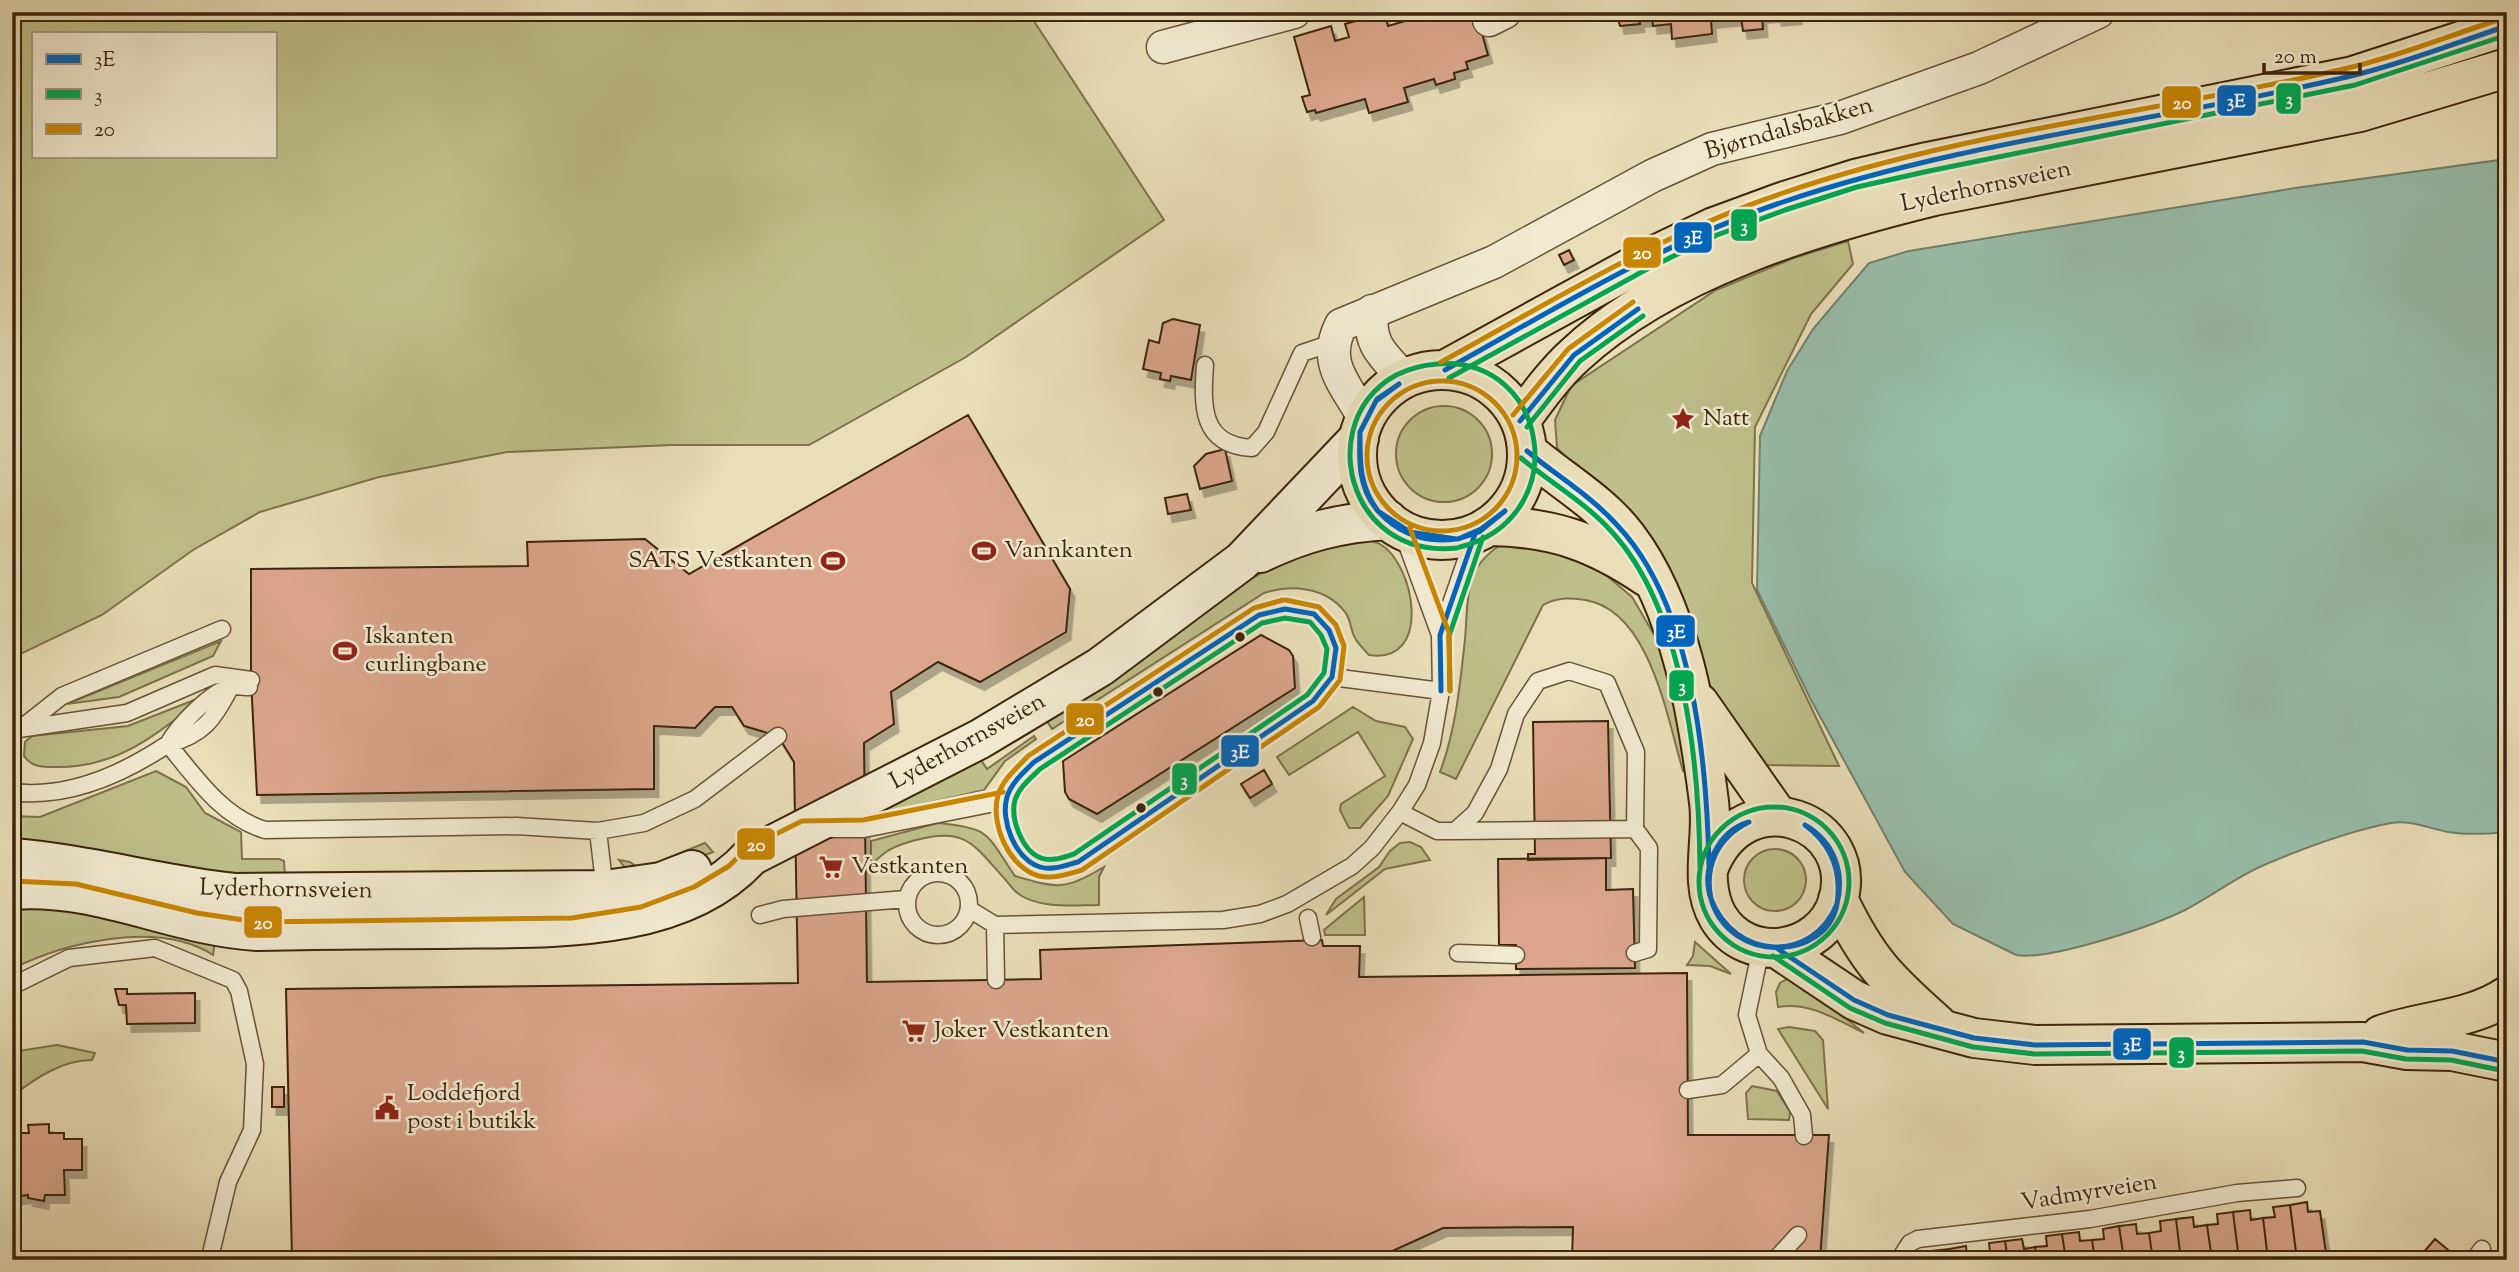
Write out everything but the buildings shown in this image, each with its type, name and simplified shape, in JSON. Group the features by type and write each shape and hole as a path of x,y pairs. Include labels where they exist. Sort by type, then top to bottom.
{"main road":[{"name":"Lyderhornsveien","path":"1444,370 1645,260 1714,227 1782,202 1855,179 1927,162 2354,76 2507,26"},
{"name":"Lyderhornsveien","path":"1524,436 1574,355 1618,321 1671,289 1796,237 1870,212 1934,196 2360,112 2507,68"},
{"path":"1483,530 1517,496 1525,474 1524,436 1510,404 1489,385 1464,373 1444,370 1424,372 1405,379 1381,397 1362,429 1357,461 1362,483 1372,504 1395,526 1439,541 1483,530 1552,531 1617,557 1651,580"},
{"name":"Lyderhornsveien","path":"12,858 58,862 178,887 234,893 605,906 643,915 698,895 735,873 751,856 980,739 1100,667 1242,561 1362,429"},
{"path":"1524,436 1628,537 1651,580 1680,648 1692,692 1710,805 1707,885 1718,918 1736,937 1769,948 1854,1000 1888,1015 1974,1038 2035,1045 2362,1042 2407,1050 2452,1051 2507,1062"},
{"name":"Lyderhornsveien","path":"1242,561 1304,533 1353,522 1395,526"},
{"path":"1692,692 1719,735 1769,799 1778,816"},
{"path":"1709,867 1716,850 1727,835 1742,824 1760,817 1778,816 1810,826 1822,836 1838,866 1838,899 1832,914 1819,932 1800,944 1769,948"},
{"name":"Lyderhornsveien","path":"12,890 86,893 216,929 257,932 573,927 605,906"},
{"path":"1838,899 1858,942 1887,981 1944,1030"},
{"path":"2362,1042 2401,1028 2444,1021 2507,996"}],"street":[{"path":"1163,47 1294,12"},
{"name":"Bjørndalsbakken","path":"1332,343 1341,325 1494,262 1651,176 1712,149 1840,118 1979,68 2098,12"},
{"path":"1372,311 1370,332 1381,353 1405,379"},
{"path":"1332,343 1333,366 1362,429"}],"lane":[{"path":"1205,366 1202,399 1211,428 1223,442 1252,448 1266,432 1302,353 1332,343"},
{"path":"969,909 995,925 1223,920 1260,914 1287,904 1352,866 1372,848 1417,785 1432,743 1441,691 1440,635 1395,526"},
{"path":"1440,635 1483,530"},
{"path":"1285,609 1314,614 1328,630 1336,648 1332,677 1312,701 1078,862 1055,868 1038,866 1019,852 1009,830 1006,801 1017,780 1034,762 1259,615 1285,609"},
{"path":"18,728 62,696 222,629"},
{"path":"1455,831 1475,813 1499,769 1516,714 1538,681 1569,671 1607,683 1636,752 1634,829 1649,848 1648,949 1634,953"},
{"path":"12,792 37,795 71,788 129,770 168,744 192,738 217,714 231,686 252,684 215,675 127,713 18,728"},
{"path":"1332,677 1441,691"},
{"path":"168,744 225,809 246,824 265,830 516,826 598,831 644,823 695,799 778,736"},
{"path":"804,829 864,830 1006,801"},
{"path":"1400,812 1437,831 1634,829"},
{"path":"598,831 605,906"},
{"path":"943,872 963,885 969,896 969,909 962,924 949,934 933,935 921,931 912,923 907,912 906,899 919,878 930,873 943,872"},
{"path":"760,915 783,909 906,899"},
{"path":"1308,918 1312,937"},
{"path":"995,925 996,980"},
{"path":"12,986 69,958 155,948 233,980 239,991 255,1064 252,1130 229,1182 212,1249 213,1260"},
{"path":"1769,948 1747,1014 1759,1054 1781,1078 1802,1115 1804,1136"},
{"path":"1458,953 1516,955"},
{"path":"1688,1090 1722,1085 1759,1054"},
{"name":"Vadmyrveien","path":"1899,1260 1910,1243 1918,1239 2090,1219 2183,1201 2297,1188"},
{"path":"1774,1260 1798,1235"}],"shaded area":[{"path":"12,12 1028,12 1164,220 966,357 809,445 672,445 507,452 379,477 260,512 193,550 102,615 12,658"},
{"path":"2507,159 2507,832 2455,833 2399,822 2359,831 2310,846 2264,865 2170,917 2101,941 2052,953 2016,955 1953,924 1905,872 1811,700 1757,590 1760,436 1787,371 1813,329 1869,263 1909,251 2295,188"},
{"path":"1848,241 1853,264 1811,314 1755,427 1752,583 1839,766 1764,765 1729,723 1657,581 1582,473 1557,448 1555,420 1571,386 1716,290 1794,258"},
{"path":"1444,406 1462,410 1478,420 1488,436 1492,454 1488,472 1478,488 1462,498 1444,502 1426,498 1410,488 1400,472 1396,454 1400,436 1410,420 1426,410"},
{"path":"1352,539 1380,544 1392,555 1402,571 1409,591 1412,611 1410,630 1403,645 1389,654 1369,655 1355,638 1345,612 1328,597 1296,588 1274,590 1264,593 1052,729 1045,718 1231,590 1301,551"},
{"path":"1503,543 1581,554 1632,597 1656,638 1672,683 1688,770 1683,771 1652,669 1625,623 1607,608 1585,600 1558,599 1543,605 1456,779 1440,772 1457,707 1470,585 1479,565"},
{"path":"221,641 213,656 119,697 67,704"},
{"path":"207,695 138,745 101,761 43,767 31,763 24,756 25,742 32,736 128,726"},
{"path":"1353,707 1376,721 1405,727 1413,739 1388,796 1360,828 1349,828 1340,810 1341,804 1385,776 1358,732 1289,775 1277,757"},
{"path":"1034,736 1036,739 1005,761 984,790 893,811 875,820 871,812 979,757 987,769"},
{"path":"156,771 186,787 205,813 241,832 242,859 284,861 285,877 279,883 12,841 12,816 40,817"},
{"path":"938,823 969,827 978,831 992,842 1015,876 1030,880 1061,885 1080,880 1104,867 1099,877 1099,905 1058,905 1038,902 1020,895 977,848 958,837 933,836 897,846 871,866 871,841"},
{"path":"1410,842 1421,847 1430,860 1385,869 1326,915 1336,899 1379,867 1390,851 1400,843"},
{"path":"705,843 713,852 658,873 630,874 619,860 630,862 637,867 646,867"},
{"path":"1775,849 1787,851 1797,858 1804,868 1804,892 1797,902 1787,909 1775,911 1763,909 1753,902 1746,892 1744,880 1746,868 1753,858 1763,851"},
{"path":"1364,897 1365,935 1325,935 1324,930"},
{"path":"12,899 216,934 213,955 191,944 139,937 85,943 58,950 12,969"},
{"path":"1695,942 1731,974 1710,966 1687,965 1693,956"},
{"path":"1789,978 1797,979 1864,1033 1812,1009 1778,1007 1776,992 1780,983"},
{"path":"1789,1027 1815,1031 1823,1040 1828,1109 1778,1029"},
{"path":"57,1045 95,1053 92,1060 60,1067 12,1096 12,1052"},
{"path":"1752,1086 1777,1091 1790,1112 1789,1120 1748,1119 1746,1093"}],"transit line":[{"name":"20","path":"1441,362 1649,249 1735,210 1780,194 1849,172 1991,138 2348,68 2504,18"},
{"name":"3E","path":"1445,370 1652,257 1739,218 1783,202 1923,162 2351,76 2507,26"},
{"name":"3","path":"1449,378 1649,268 1717,235 1785,210 1857,187 1929,171 2355,85 2507,35"},
{"name":"20","path":"1513,415 1568,349 1633,302"},
{"name":"3E","path":"1520,421 1574,355 1638,309"},
{"name":"3","path":"1527,427 1580,361 1643,316"},
{"name":"3","path":"1457,548 1414,545 1382,527 1360,499 1351,465 1353,431 1368,399 1396,376 1437,364 1475,368 1504,385 1524,410 1534,441 1533,474 1521,505 1497,530 1460,547"},
{"name":"20","path":"1442,381 1471,387 1495,403 1511,427 1517,456 1511,485 1495,509 1471,525 1442,531 1413,525 1389,509 1373,485 1367,456 1373,427 1389,403 1413,387 1442,381"},
{"name":"3E","path":"1360,432 1377,399 1399,384"},
{"name":"3E","path":"1360,432 1376,401 1399,384"},
{"name":"3E","path":"1360,432 1364,483 1378,511"},
{"name":"3E","path":"1360,432 1363,484 1378,511"},
{"name":"3E","path":"1527,451 1585,495 1617,525 1643,558 1663,597 1679,641 1691,687 1704,781 1709,867"},
{"name":"3","path":"1521,458 1580,502 1612,532 1637,565 1656,604 1672,646 1691,737 1700,867"},
{"name":"3E","path":"1378,511 1410,532 1456,539"},
{"name":"3E","path":"1378,511 1395,526 1414,535 1434,540 1456,539"},
{"name":"3E","path":"1458,539 1481,529 1505,511"},
{"name":"3E","path":"1458,539 1479,532 1505,511"},
{"name":"20","path":"1410,528 1449,633 1450,691"},
{"name":"3E","path":"1441,691 1440,635 1475,534"},
{"name":"3","path":"1450,691 1449,636 1483,537"},
{"name":"20","path":"1283,600 1254,608 1028,756 1003,784 996,806 1004,843 1019,864 1044,877 1082,870 1319,707 1340,680 1344,646 1336,625 1319,607 1286,600"},
{"name":"3E","path":"1285,609 1314,614 1329,630 1336,648 1332,677 1313,701 1078,862 1045,868 1031,863 1023,856 1008,827 1005,806 1012,787 1034,762 1259,615 1285,609"},
{"name":"3","path":"1285,618 1310,622 1321,635 1327,649 1324,673 1307,695 1074,854 1058,859 1045,859 1028,849 1016,824 1015,800 1019,791 1040,769 1262,623 1285,618"},
{"name":"20","path":"12,881 76,884 197,913 257,922 572,918 641,907 694,887 729,866 746,849 802,821 863,820 1003,792"},
{"name":"3","path":"1774,807 1803,813 1827,829 1843,853 1849,882 1843,911 1827,935 1803,951 1774,957 1745,951 1721,935 1705,911 1699,882 1705,853 1721,829 1745,813 1774,807"},
{"name":"3E","path":"1711,899 1708,876 1714,853 1728,834 1749,822"},
{"name":"3E","path":"1711,899 1710,875 1716,854 1729,836 1749,822"},
{"name":"3E","path":"1805,825 1823,840 1835,859 1839,881 1837,904"},
{"name":"3E","path":"1805,825 1822,841 1833,860 1838,881 1837,904"},
{"name":"3E","path":"1711,899 1722,919 1737,934 1754,943 1773,947 1792,945 1810,937 1825,924 1837,904"},
{"name":"3E","path":"1711,899 1721,921 1737,936 1757,945 1777,948 1798,945 1816,937 1829,923 1837,904"},
{"name":"3E","path":"1778,949 1854,1000 1888,1015 1974,1038 2035,1045 2363,1042 2407,1050 2452,1051 2507,1062"},
{"name":"3","path":"1773,956 1850,1008 1885,1023 1973,1047 2035,1054 2362,1051 2406,1059 2451,1060 2505,1071"}],"place":[{"name":"Natt","path":"1683,419"},
{"name":"Vannkanten","path":"984,551"},
{"name":"SATS Vestkanten","path":"833,561"},
{"name":"Iskanten curlingbane","path":"345,651"},
{"name":"Vestkanten","path":"831,867"},
{"name":"Joker Vestkanten","path":"914,1031"},
{"name":"Loddefjord post i butikk","path":"387,1108"}]}
